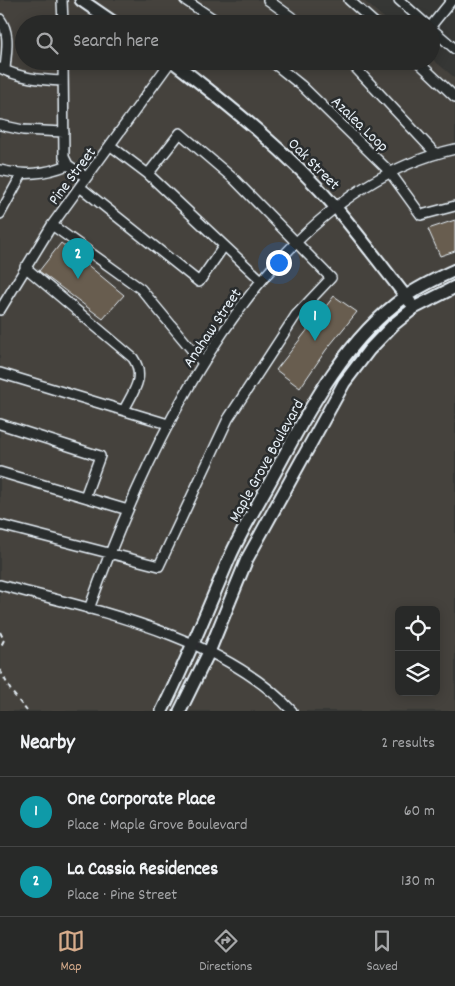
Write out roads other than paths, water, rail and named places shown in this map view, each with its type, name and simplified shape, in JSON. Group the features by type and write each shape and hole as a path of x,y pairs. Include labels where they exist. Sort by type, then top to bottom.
{"street":[{"path":"62,0 63,15"},
{"path":"81,0 103,15"},
{"path":"185,0 208,15"},
{"path":"268,0 289,15"},
{"path":"349,0 366,15"},
{"path":"440,15 452,0"},
{"path":"402,1 417,15"},
{"path":"0,19 6,28 8,38 2,69 41,80 63,81"},
{"path":"440,35 455,48"},
{"path":"63,70 64,157 68,165 86,177"},
{"name":"Pine Street","path":"0,308 52,225 165,70"},
{"name":"Oak Street","path":"182,70 261,134 299,169 336,208 414,308"},
{"name":"Azalea Loop","path":"282,70 302,86 389,171 420,215 455,206"},
{"path":"357,70 436,154"},
{"path":"427,70 454,94"},
{"path":"0,125 23,130 64,132"},
{"path":"0,525 159,566 228,419 296,315 331,278 235,180 180,133 148,174"},
{"path":"111,146 148,174 261,280"},
{"name":"Anahaw Street","path":"89,609 109,553 168,424 202,362 261,280 297,242 336,208 389,171 455,149"},
{"path":"0,170 22,174 51,172 68,165"},
{"path":"0,214 22,174"},
{"path":"80,187 199,282 224,246"},
{"path":"52,225 141,289 202,362"},
{"path":"25,267 133,358 138,366 138,382 124,410"},
{"name":"Maple Grove Boulevard","path":"162,711 194,645 230,557 304,420 332,376 359,341 383,315 405,296 455,270"},
{"name":"Maple Grove Boulevard","path":"180,711 209,652 247,559 344,383 369,350 393,325 414,308 455,287"},
{"path":"0,373 168,424"},
{"path":"0,424 100,456 85,497"},
{"path":"0,472 128,510"},
{"path":"0,585 138,622 194,645 248,675 292,711"}],"place":[{"name":"La Cassia Residences","path":"78,279"},
{"name":"One Corporate Place","path":"315,341"}]}
